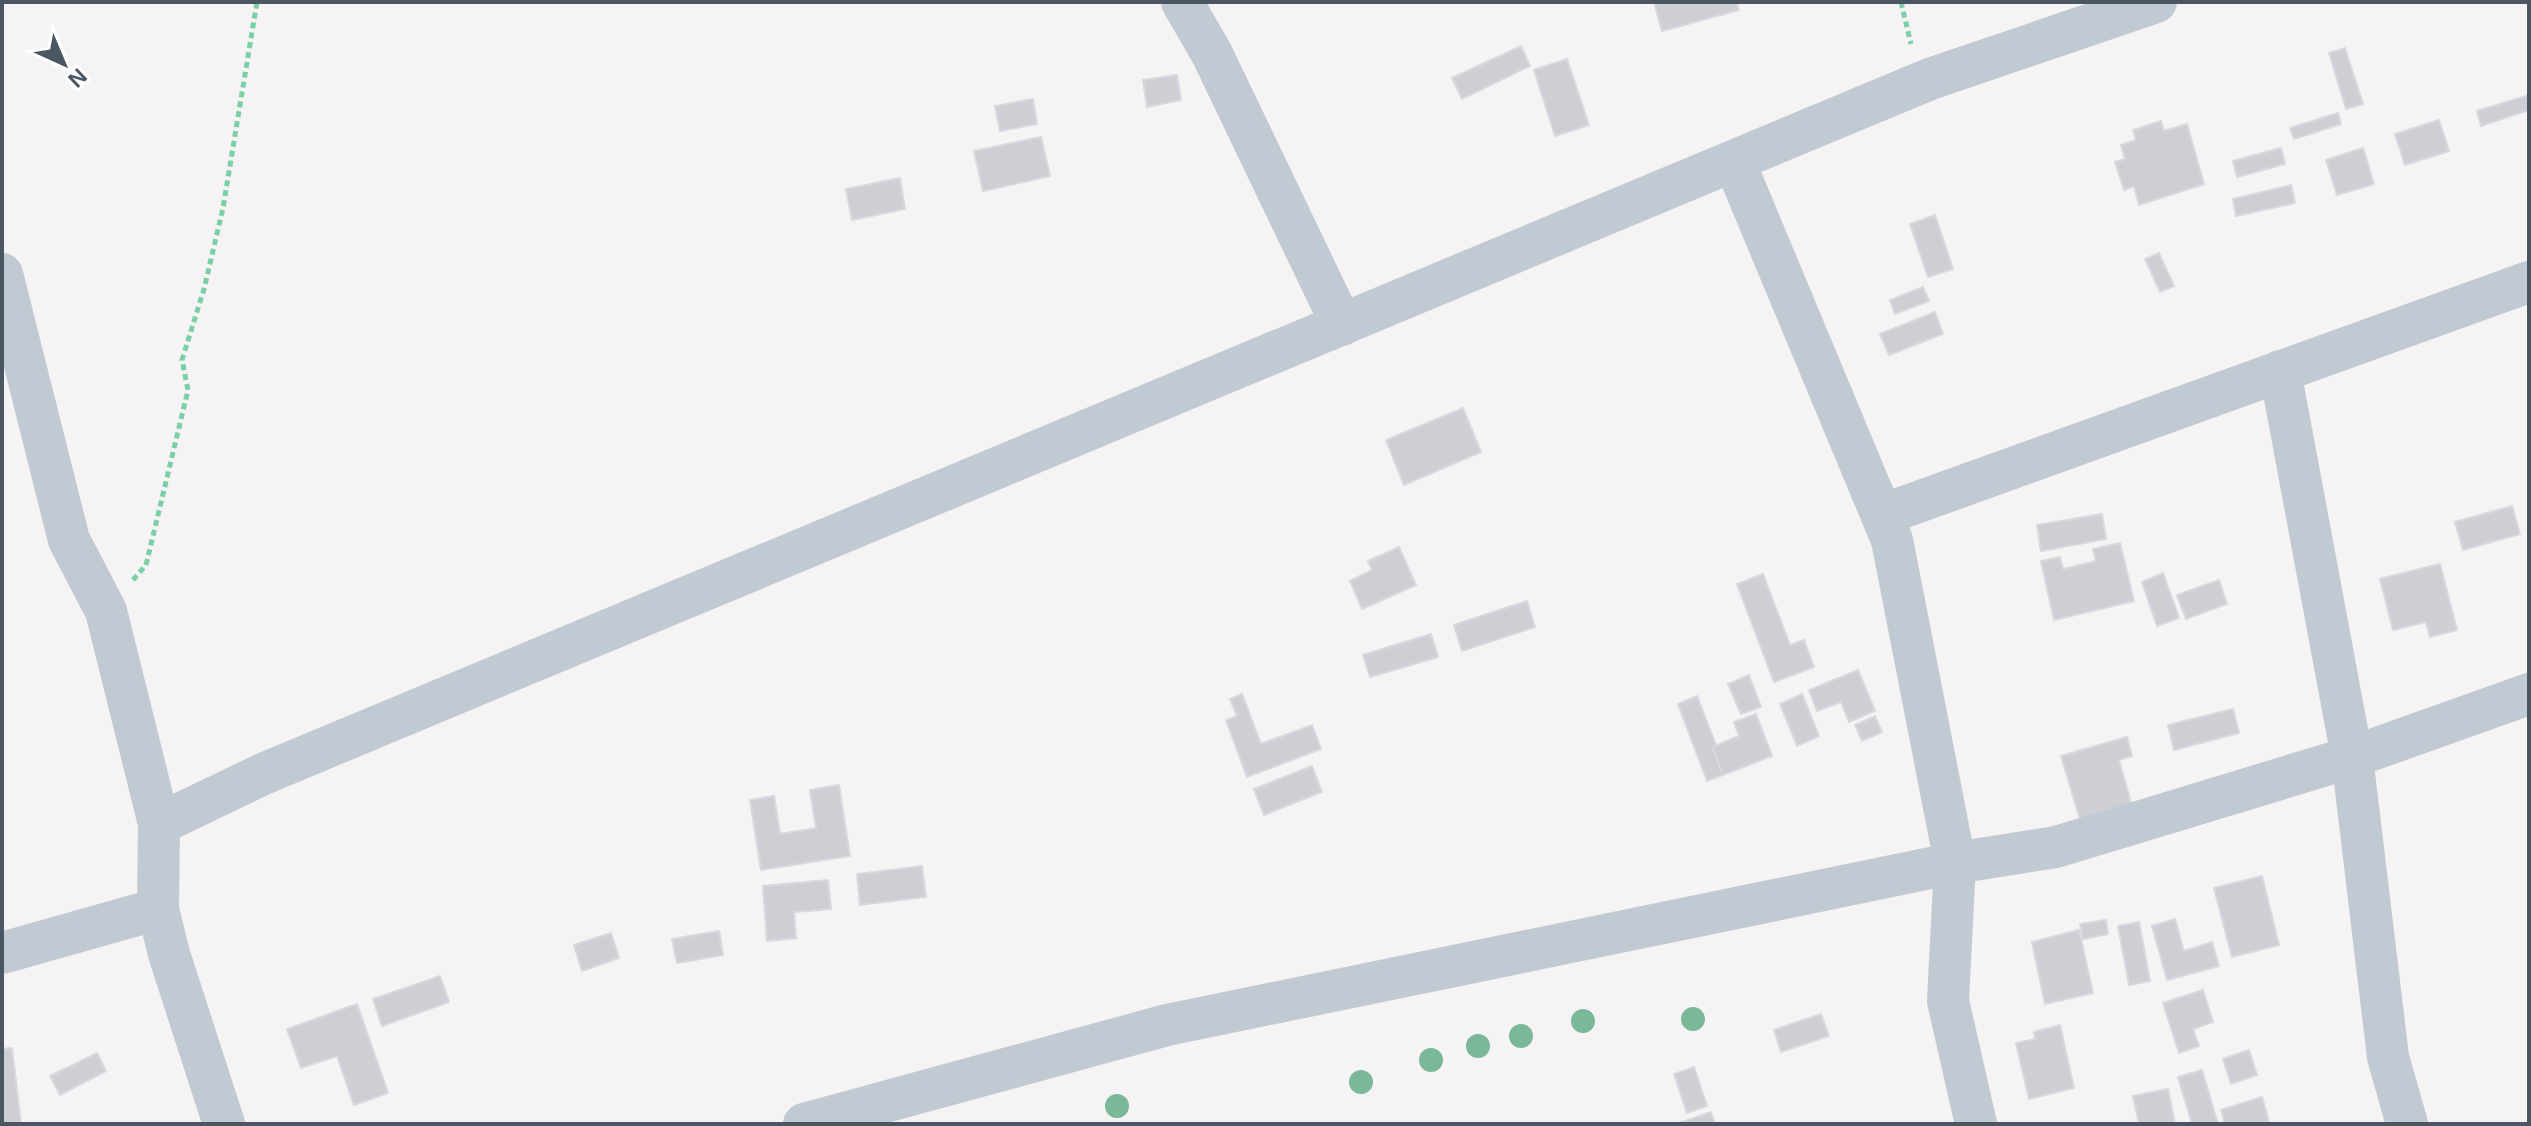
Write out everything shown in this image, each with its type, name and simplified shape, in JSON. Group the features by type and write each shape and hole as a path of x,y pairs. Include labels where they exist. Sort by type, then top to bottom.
{"street":[{"path":"1182,2 1212,54 1342,325"},
{"path":"159,824 263,774 1930,79 2156,2"},
{"path":"1734,161 1892,540 1955,863 1948,1001 1976,1124"},
{"path":"2,274 69,540 106,611 159,824 158,909 169,954 224,1124"},
{"path":"1882,515 2529,282"},
{"path":"2280,371 2352,757 2388,1057 2407,1124"},
{"path":"804,1124 1167,1025 1955,863 2056,847 2352,757 2529,694"},
{"path":"2,953 158,909"}],"path":[{"path":"106,611 146,565 188,390 182,360 204,289 223,208 257,2"}],"building":[{"path":"1654,2 1736,2 1739,10 1662,31"},
{"path":"1521,46 1530,66 1462,99 1452,78"},
{"path":"2345,48 2363,104 2346,109 2329,53"},
{"path":"1567,59 1589,125 1555,136 1534,70"},
{"path":"1177,75 1181,100 1147,107 1143,80"},
{"path":"2529,95 2529,110 2481,126 2477,111"},
{"path":"1033,99 1037,124 1000,131 995,106"},
{"path":"2338,113 2341,124 2294,139 2290,128"},
{"path":"2439,120 2449,151 2405,165 2395,134"},
{"path":"2161,121 2164,131 2187,124 2204,184 2139,205 2134,186 2124,190 2115,162 2125,159 2121,145 2136,140 2133,130"},
{"path":"1041,137 1050,176 983,191 974,151"},
{"path":"2281,148 2285,164 2237,177 2233,161"},
{"path":"2363,148 2374,184 2337,195 2326,160"},
{"path":"900,178 905,209 852,220 846,189"},
{"path":"2291,185 2295,203 2236,216 2233,199"},
{"path":"1935,215 1953,269 1928,277 1910,224"},
{"path":"2159,253 2174,286 2160,292 2145,259"},
{"path":"1923,287 1929,301 1895,314 1890,300"},
{"path":"1935,312 1943,334 1889,355 1880,334"},
{"path":"1463,408 1481,452 1404,485 1386,440"},
{"path":"2512,506 2520,534 2463,550 2455,522"},
{"path":"2102,514 2106,539 2041,551 2037,525"},
{"path":"2120,543 2134,601 2054,620 2041,561 2060,557 2063,569 2096,561 2093,549"},
{"path":"1399,547 1416,585 1362,609 1350,581 1372,570 1368,561"},
{"path":"2440,564 2457,630 2430,637 2426,622 2393,630 2380,579"},
{"path":"2163,573 2179,618 2157,626 2142,582"},
{"path":"1763,574 1790,645 1804,640 1814,667 1774,682 1737,584"},
{"path":"2219,580 2227,604 2186,619 2177,595"},
{"path":"1527,601 1535,627 1462,651 1454,625"},
{"path":"1431,634 1438,657 1370,677 1363,655"},
{"path":"1858,670 1875,711 1849,722 1841,702 1817,711 1809,690"},
{"path":"1749,675 1761,707 1741,714 1728,684"},
{"path":"1242,694 1261,744 1312,725 1321,749 1247,777 1226,720 1237,716 1230,699"},
{"path":"1802,694 1819,736 1797,746 1780,704"},
{"path":"1697,696 1716,745 1712,747 1723,775 1707,781 1678,704"},
{"path":"2233,709 2239,733 2174,750 2168,725"},
{"path":"1756,714 1772,756 1723,775 1712,747 1739,736 1734,722"},
{"path":"1875,716 1882,732 1862,741 1855,725"},
{"path":"2127,737 2132,756 2119,760 2131,803 2080,819 2061,756"},
{"path":"1312,766 1322,792 1264,815 1254,789"},
{"path":"839,785 850,856 761,870 750,800 774,796 780,834 816,828 810,790"},
{"path":"922,866 926,897 860,905 857,874"},
{"path":"2262,876 2279,945 2232,957 2214,888"},
{"path":"828,880 831,909 794,912 796,938 767,941 763,886"},
{"path":"2175,919 2184,951 2212,942 2219,966 2167,980 2152,926"},
{"path":"2106,920 2108,934 2083,939 2080,924"},
{"path":"2139,922 2150,981 2129,985 2118,926"},
{"path":"2079,930 2093,993 2045,1004 2032,942"},
{"path":"719,931 723,955 677,963 672,939"},
{"path":"611,933 619,958 582,971 574,945"},
{"path":"440,976 449,1002 382,1026 373,999"},
{"path":"2203,990 2213,1022 2193,1029 2199,1046 2179,1053 2163,1003"},
{"path":"357,1004 388,1093 354,1105 337,1056 301,1068 287,1029"},
{"path":"1821,1014 1829,1036 1781,1052 1774,1030"},
{"path":"2060,1025 2074,1088 2029,1099 2016,1043 2035,1039 2034,1032"},
{"path":"12,1048 21,1124 2,1124 2,1049"},
{"path":"2249,1050 2257,1075 2231,1084 2223,1059"},
{"path":"97,1053 106,1071 60,1095 50,1076"},
{"path":"1694,1067 1707,1106 1687,1113 1674,1074"},
{"path":"2202,1070 2218,1124 2192,1124 2178,1077"},
{"path":"2168,1089 2175,1124 2139,1124 2133,1096"},
{"path":"2262,1097 2269,1122 2225,1124 2221,1110"},
{"path":"1711,1112 1715,1124 1676,1124"}]}
